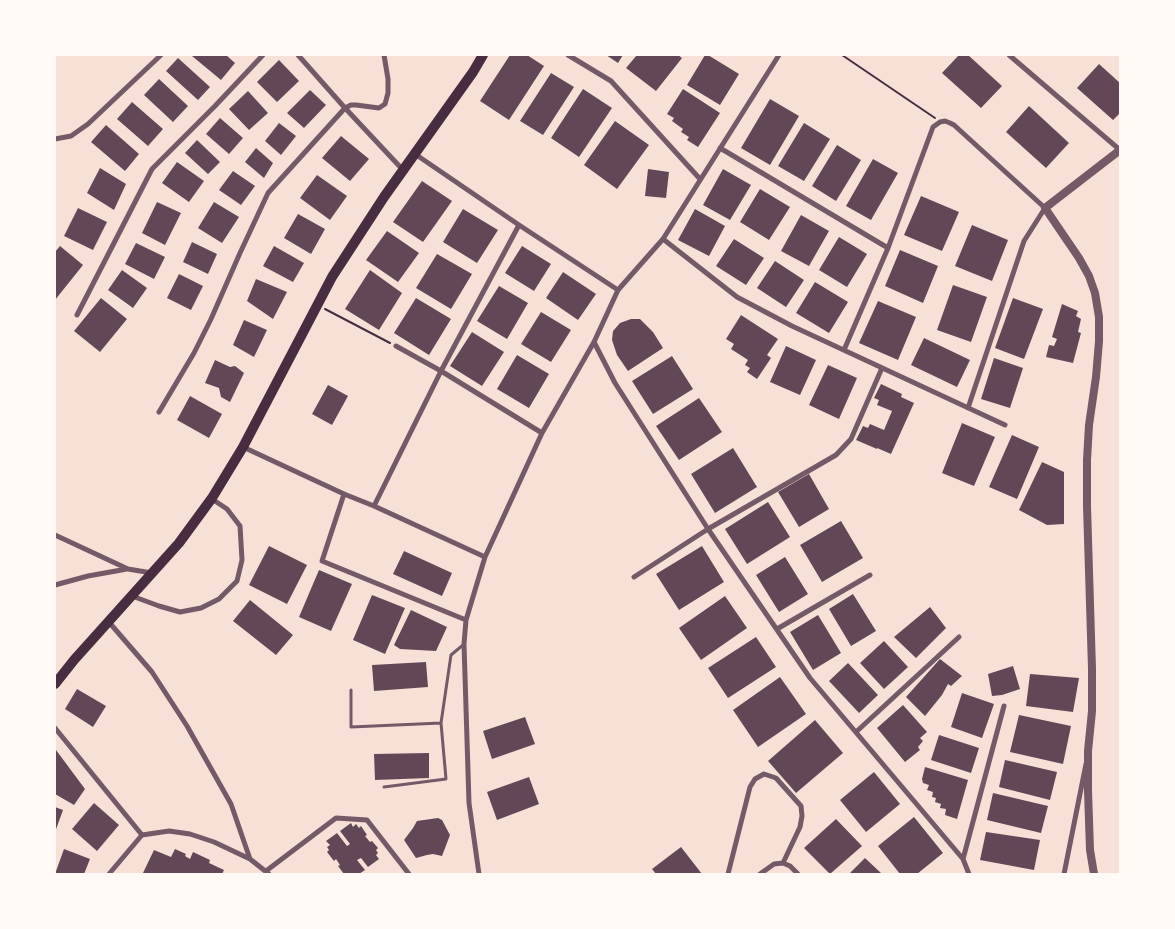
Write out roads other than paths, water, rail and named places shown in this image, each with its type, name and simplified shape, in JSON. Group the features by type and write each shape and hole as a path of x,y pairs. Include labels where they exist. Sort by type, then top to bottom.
{"main road":[{"path":"55,684 108,621 179,543 212,498 242,447 332,277 483,55"}],"street":[{"path":"55,139 71,136 88,124 161,55"},
{"path":"77,315 152,169 216,106 263,55"},
{"path":"298,55 403,170"},
{"path":"159,412 194,353 211,319 268,193 345,108 356,105 379,108 385,104 388,86 384,55"},
{"path":"568,55 612,81 700,179"},
{"path":"479,874 469,803 464,644 466,620 485,557 542,433 594,342 618,290 663,239 779,55"},
{"path":"968,408 1024,241 1045,208 1120,150 1009,55"},
{"path":"844,350 888,248 933,127 940,122 945,121 954,125 1045,208 1089,276 1095,293 1099,317 1096,377 1089,425 1087,460 1092,712 1088,751 1064,874"},
{"path":"720,148 888,248"},
{"path":"415,154 618,290"},
{"path":"374,506 441,371 519,225"},
{"path":"663,239 737,296 792,326 1005,425"},
{"path":"594,342 615,384 708,529 810,678 963,859 969,874"},
{"path":"396,346 441,371 542,433"},
{"path":"634,577 708,529 836,455 851,439 882,368"},
{"path":"242,447 485,557"},
{"path":"344,494 322,561 466,620"},
{"path":"132,596 180,612 201,608 219,599 237,580 242,560 240,526 227,509 212,498"},
{"path":"55,535 128,569 152,573"},
{"path":"55,584 128,569"},
{"path":"777,629 870,575"},
{"path":"108,621 152,672 187,726 231,804 250,859"},
{"path":"856,732 959,637"},
{"path":"963,859 1004,706"},
{"path":"55,728 142,835"},
{"path":"1088,751 1088,823 1094,874"},
{"path":"728,874 750,787 755,779 764,774 776,778 801,806 800,826 783,863"},
{"path":"109,874 142,835 169,832 190,834 214,842 250,859 267,872 336,818 367,820 409,874"},
{"path":"760,874 774,864 783,863 790,866 798,874"}],"lane":[{"path":"384,787 446,779 441,723 451,655 464,644"},
{"path":"350,690 351,727 441,723"}]}
